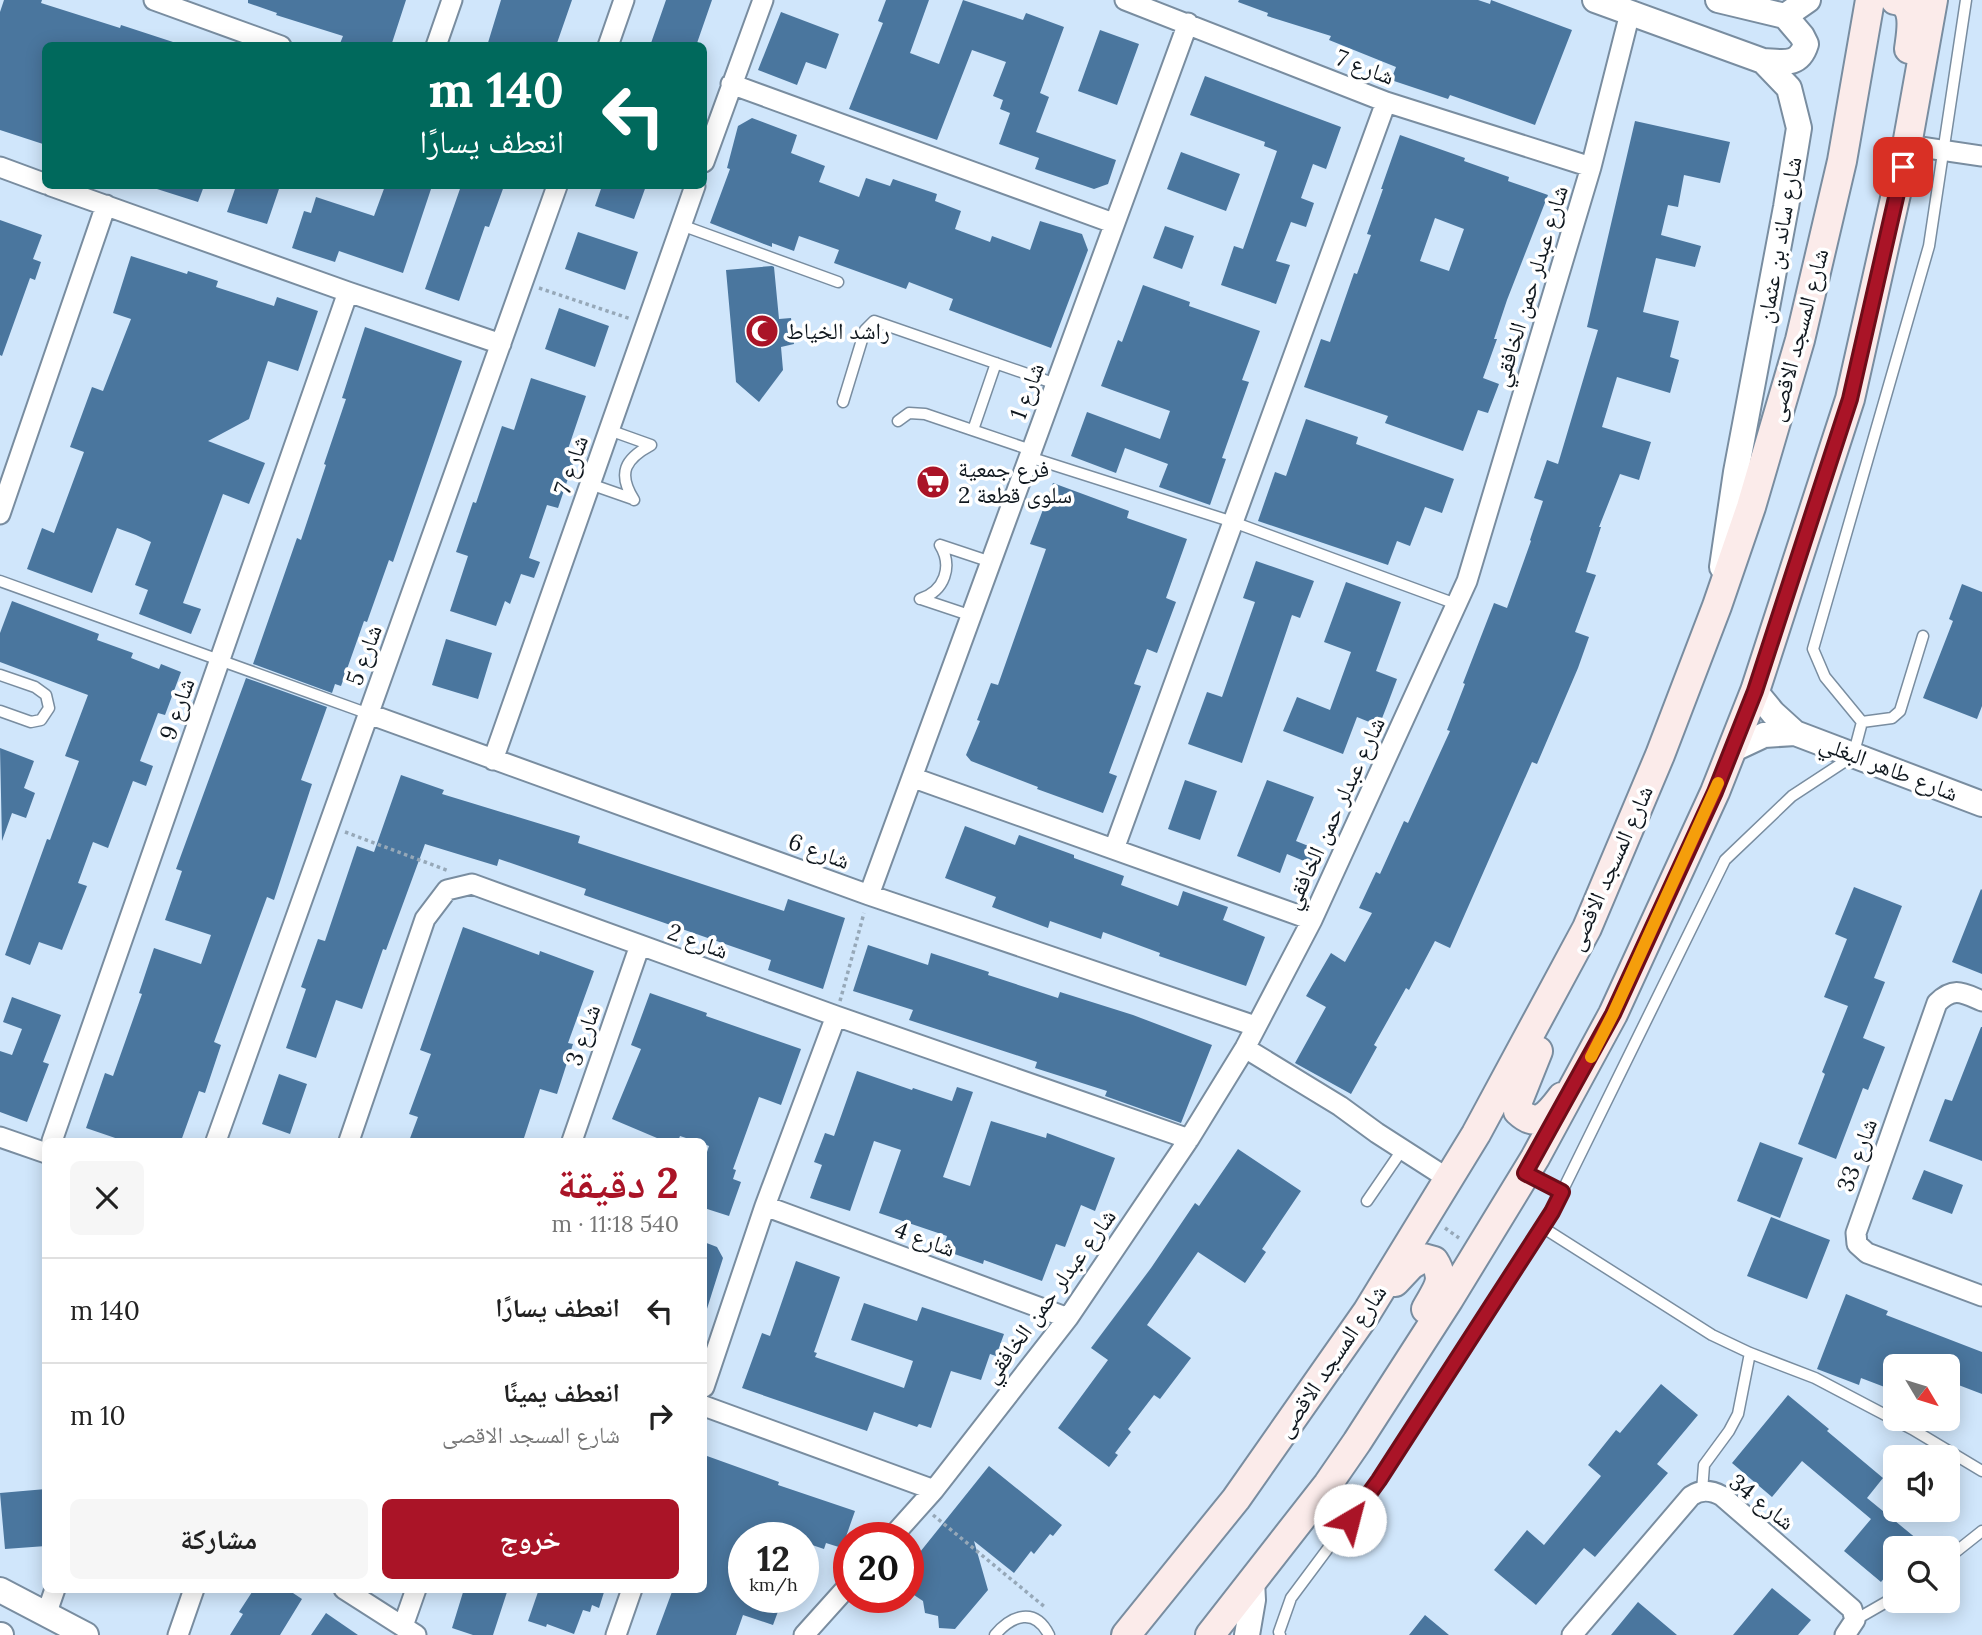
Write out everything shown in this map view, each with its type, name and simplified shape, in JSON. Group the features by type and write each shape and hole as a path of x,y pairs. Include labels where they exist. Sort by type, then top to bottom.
{"main road":[{"name":"شارع المسجد الاقصى","path":"1126,1635 1236,1499 1367,1312 1476,1134 1587,928 1660,755 1717,606 1751,507 1800,340 1842,161 1870,0"},
{"path":"1863,36 1882,5 1893,0 1908,5 1911,11 1906,97 1909,139"},
{"path":"1210,1635 1328,1484 1357,1442 1525,1173 1625,989 1732,750 1755,691 1850,399 1909,139 1933,0"},
{"path":"1587,928 1518,1101 1518,1111 1527,1118 1537,1120 1549,1115 1588,1061"},
{"path":"1357,1442 1385,1379 1441,1282 1441,1271 1434,1261 1423,1258 1411,1265 1367,1312"}],"street":[{"path":"155,0 270,42"},
{"path":"437,42 452,0"},
{"path":"609,42 624,0"},
{"path":"707,153 763,0"},
{"name":"شارع 7","path":"1125,0 1386,102 1591,167"},
{"name":"شارع ساند بن عثمان","path":"1595,0 1763,61 1789,88 1799,128 1736,472 1717,606"},
{"path":"1718,0 1785,16 1802,36 1806,44 1799,59 1790,63 1763,61"},
{"path":"1785,16 1808,0"},
{"name":"شارع عبدلر حمن الخافقي","path":"905,1522 1068,1318 1189,1139 1245,1048 1311,920 1467,581 1591,167 1630,13"},
{"name":"شارع 1","path":"869,895 1188,23"},
{"path":"731,84 1113,223"},
{"path":"1114,849 1386,102"},
{"path":"1909,139 1944,151 1982,156"},
{"path":"0,167 42,183"},
{"path":"60,189 501,344"},
{"name":"شارع 5","path":"217,1138 556,189"},
{"name":"شارع 7","path":"493,760 694,189"},
{"path":"0,513 106,205"},
{"name":"شارع 9","path":"53,1138 348,292"},
{"name":"شارع طاهر البغلي","path":"1755,691 1773,713 1795,733 1982,804"},
{"name":"شارع 6","path":"369,714 869,895 1255,1026"},
{"name":"شارع طاهر البغلي","path":"1732,750 1764,735 1795,733"},
{"path":"914,778 1311,920"},
{"path":"350,1138 425,919 447,890 472,884"},
{"name":"شارع 2","path":"472,884 835,1016 1189,1139"},
{"name":"شارع 3","path":"573,1138 640,946"},
{"name":"شارع 33","path":"1982,1001 1959,992 1946,994 1937,1003 1856,1233 1857,1244 1867,1253 1982,1296"},
{"path":"707,1373 835,1016"},
{"path":"1245,1048 1351,1113 1447,1178"},
{"path":"0,1137 42,1152"},
{"name":"شارع 4","path":"765,1206 1068,1318"},
{"path":"707,1407 927,1497"},
{"name":"شارع 34","path":"1572,1635 1691,1496 1702,1491 1722,1496 1849,1606 1854,1613 1850,1628"},
{"path":"1247,1635 1253,1600 1252,1581"},
{"path":"0,1590 86,1635"},
{"path":"46,1615 54,1593"},
{"path":"178,1635 193,1593"},
{"path":"350,1593 410,1631 415,1593"},
{"path":"616,1635 631,1593"},
{"path":"804,1635 833,1603"}],"lane":[{"path":"1863,722 1825,677 1813,649 1929,246 1966,0"},
{"path":"681,225 838,282"},
{"path":"844,402 865,330 874,321 1056,384"},
{"path":"973,430 996,363"},
{"path":"898,421 909,413 916,412 973,430 1030,454 1233,522 1457,604"},
{"path":"590,485 634,500 625,484 625,471 630,458 650,444 609,430"},
{"path":"972,616 920,598 935,592 946,573 947,560 940,545 991,562"},
{"path":"0,580 369,714"},
{"path":"1863,722 1892,718 1900,711 1923,636"},
{"path":"0,675 35,687 46,695 49,708 41,720 31,722 0,712"},
{"path":"1280,1635 1291,1598 1379,1480 1542,1227 1562,1192 1725,860 1793,796 1853,756 1863,722"},
{"path":"1367,1201 1402,1150"},
{"path":"1525,1173 1562,1192"},
{"path":"1542,1227 1712,1335 1750,1353 1815,1377 1912,1429 1982,1471"},
{"path":"1702,1491 1704,1465 1730,1430 1738,1414 1750,1353"},
{"path":"1960,1548 1982,1531"},
{"path":"1850,1628 1883,1605"},
{"path":"995,1635 1006,1623 1016,1618 1028,1617 1040,1621 1049,1634"}],"path":[{"path":"523,282 646,324"},
{"path":"328,827 443,867 472,884"},
{"path":"835,1016 869,895"},
{"path":"1426,1215 1478,1252"},
{"path":"927,1497 1059,1620 1049,1634"}],"building":[{"path":"4,0 42,0 41,3 173,42 42,42 42,144 0,130 0,12"},
{"path":"248,0 406,0 392,42 341,42 343,36 276,15 277,13 248,3"},
{"path":"501,0 572,0 557,42 488,42"},
{"path":"666,0 712,0 697,42 651,42"},
{"path":"886,0 929,0 910,53 939,64 963,0 1023,20 1026,13 1064,27 1040,93 1049,97 1036,132 1116,160 1108,184 1094,189 1035,169 1039,158 999,144 1010,113 1000,109 1003,100 993,96 1006,62 972,50 937,140 849,109 883,23 878,21"},
{"path":"1478,0 1490,4 1491,0 1572,30 1535,125 1450,95 1448,99 1391,80 1396,67 1329,40 1331,36 1267,16 1268,13 1238,2"},
{"path":"781,12 839,34 826,69 806,62 797,85 758,70"},
{"path":"1100,30 1139,44 1117,105 1078,91"},
{"path":"1205,76 1341,127 1326,169 1313,164 1301,198 1314,203 1306,227 1291,222 1276,261 1290,265 1276,304 1221,285 1234,246 1243,249 1277,151 1264,146 1265,142 1190,115"},
{"path":"752,118 797,135 791,153 825,166 819,182 859,197 866,178 890,186 893,179 937,194 935,201 961,211 955,229 990,242 992,236 1030,250 1040,221 1082,234 1088,250 1051,348 949,310 953,299 909,282 906,289 834,263 839,250 799,236 794,251 772,243 772,247 710,223 730,169 727,168 738,126"},
{"path":"1635,121 1730,142 1720,183 1684,175 1678,207 1668,205 1661,235 1701,246 1695,267 1656,258 1643,312 1679,321 1670,357 1679,360 1670,393 1617,377 1602,427 1651,442 1639,480 1620,474 1599,527 1586,572 1596,575 1575,632 1589,637 1578,668 1537,764 1532,762 1450,948 1435,941 1409,990 1406,988 1374,1045 1377,1047 1351,1094 1295,1063 1326,1007 1306,996 1331,953 1345,962 1372,913 1359,908 1376,872 1380,874 1404,821 1408,823 1450,731 1447,730 1465,684 1463,683 1494,603 1507,608 1543,501 1534,498 1547,460 1558,464 1598,330 1587,327"},
{"path":"1400,135 1465,158 1464,161 1509,177 1508,181 1548,195 1507,300 1483,378 1499,384 1488,413 1478,410 1463,451 1385,423 1388,416 1304,387 1321,339 1330,342 1354,273 1357,274 1371,235 1367,234","holes":["1435,218 1464,229 1449,271 1420,261"]},
{"path":"1181,152 1240,174 1226,211 1167,189"},
{"path":"157,189 203,189 198,202"},
{"path":"235,189 279,189 267,224 227,212"},
{"path":"384,189 431,189 403,273 339,251 335,262 292,248 304,211 311,213 316,197 374,216"},
{"path":"460,189 503,189 489,227 485,226 459,301 425,289"},
{"path":"601,189 645,189 634,219 595,206"},
{"path":"0,220 42,235 33,259 41,262 35,280 30,278 2,356 0,355"},
{"path":"1165,226 1194,236 1182,269 1153,258"},
{"path":"578,232 638,252 625,290 565,269"},
{"path":"131,256 218,281 216,287 274,306 277,297 318,311 298,371 268,361 249,419 208,441 265,463 249,504 223,494 183,603 201,609 191,634 139,614 148,590 135,585 151,542 136,535 117,528 92,593 27,569 42,528 54,533 84,452 70,447 92,387 103,391 131,319 113,313"},
{"name":"راشد الخياط","path":"772,266 779,319 791,318 794,344 781,347 783,370 759,402 736,382 726,270"},
{"path":"1143,285 1190,302 1189,306 1260,331 1242,380 1249,382 1222,458 1226,459 1210,505 1159,487 1168,464 1125,448 1116,473 1071,456 1087,412 1160,439 1170,411 1101,386 1118,340 1122,342"},
{"path":"559,308 609,326 595,367 545,349"},
{"path":"365,327 462,361 393,562 389,560 341,686 335,684 332,693 253,664 297,538 301,540 326,465 324,464 346,399 342,398"},
{"path":"531,378 586,396 568,449 577,452 558,508 547,505 529,558 540,562 534,578 521,574 510,604 505,601 496,626 450,611 468,556 456,552 502,426 514,430"},
{"path":"1306,419 1358,437 1356,444 1454,479 1442,513 1425,507 1410,546 1397,541 1388,565 1258,521 1275,472 1286,476"},
{"path":"1053,483 1129,511 1127,518 1187,539 1166,598 1176,602 1157,653 1147,649 1134,684 1141,686 1109,773 1117,776 1103,813 1037,789 1038,787 971,761 966,755 991,683 998,685 1046,549 1030,544"},
{"path":"1256,561 1314,581 1300,618 1292,615 1242,763 1188,744 1207,692 1222,697 1255,602 1243,598"},
{"path":"1346,582 1401,602 1376,671 1397,679 1388,703 1379,726 1357,717 1343,754 1283,731 1297,697 1330,710 1351,652 1324,642"},
{"path":"1962,584 1982,592 1982,706 1977,719 1923,698 1953,621 1949,619"},
{"path":"12,601 99,634 97,640 133,653 131,658 159,669 161,664 181,672 165,715 158,713 140,761 153,766 146,786 133,781 108,848 93,842 78,883 87,886 62,950 39,942 30,965 5,955 79,761 65,756 88,695 0,662 0,633"},
{"path":"446,639 492,653 478,699 432,685"},
{"path":"246,678 327,707 301,780 312,784 274,900 267,897 214,1042 221,1045 205,1093 199,1091 182,1138 115,1138 86,1128 105,1073 113,1076 142,994 139,993 154,948 201,964 211,935 165,920 182,871 176,869"},
{"path":"0,748 34,761 24,788 35,793 26,818 12,813 2,841"},
{"path":"401,775 444,790 442,794 580,836 578,843 784,911 788,899 845,918 823,989 768,970 771,960 584,895 586,889 499,859 497,866 425,844 362,1009 336,1000 316,1058 286,1048 306,989 301,987 318,939 325,941 357,846 374,852"},
{"path":"1185,780 1217,791 1200,840 1168,829"},
{"path":"1267,780 1314,797 1296,841 1321,851 1316,866 1287,854 1280,873 1237,856"},
{"path":"965,826 1015,845 1019,835 1074,855 1074,858 1124,876 1121,885 1178,906 1183,891 1228,907 1223,920 1265,937 1246,986 1159,956 1160,953 1103,932 1101,939 1050,921 1048,928 992,907 996,897 945,878"},
{"path":"1854,887 1902,906 1874,978 1885,982 1863,1038 1885,1047 1868,1090 1863,1088 1836,1159 1798,1144 1848,1006 1824,997 1847,939 1835,934"},
{"path":"1982,890 1982,974 1952,962"},
{"path":"463,927 539,955 540,951 594,971 568,1043 573,1044 557,1094 540,1089 524,1138 410,1138 418,1117 409,1114 431,1054 420,1050"},
{"path":"868,945 928,965 931,953 1058,998 1060,992 1133,1015 1212,1045 1181,1123 1105,1096 1107,1091 1035,1068 1037,1062 909,1020 913,1010 853,991"},
{"path":"650,993 801,1049 781,1105 759,1097 733,1169 736,1170 733,1179 741,1182 729,1216 707,1209 707,1138 657,1138 612,1119 641,1049 631,1045"},
{"path":"12,997 61,1015 43,1062 49,1064 27,1122 0,1112 0,1051 12,1055 22,1029 3,1022"},
{"path":"1981,1027 1982,1161 1929,1141 1945,1099 1952,1101"},
{"path":"857,1071 952,1101 957,1087 973,1092 943,1177 970,1186 991,1121 1046,1138 1047,1133 1115,1158 1095,1211 1081,1205 1065,1247 1056,1244 1042,1281 984,1260 983,1264 943,1250 947,1236 879,1213 901,1150 874,1141 850,1211 810,1198 822,1165 814,1162 825,1133 834,1136"},
{"path":"279,1074 307,1084 290,1134 262,1124"},
{"path":"1760,1142 1803,1158 1780,1218 1737,1201"},
{"path":"1238,1149 1301,1191 1262,1249 1266,1252 1245,1283 1198,1252 1147,1325 1191,1358 1160,1399 1154,1395 1128,1429 1131,1432 1115,1453 1118,1455 1109,1467 1058,1428 1108,1360 1091,1348 1151,1268 1195,1203 1199,1206"},
{"path":"1924,1170 1963,1185 1952,1214 1912,1199"},
{"path":"1771,1217 1830,1240 1807,1299 1747,1276"},
{"path":"707,1243 717,1247 723,1258 707,1309"},
{"path":"796,1261 840,1277 814,1352 817,1353 815,1357 904,1388 913,1361 851,1340 864,1303 917,1321 922,1307 1004,1334 996,1356 990,1354 981,1380 951,1371 931,1428 919,1424 917,1427 874,1412 867,1431 742,1388 762,1333 770,1336"},
{"path":"1846,1294 1888,1311 1886,1315 1982,1352 1982,1394 1960,1386 1960,1354 1883,1354 1883,1386 1861,1378 1859,1385 1817,1369"},
{"path":"1661,1384 1698,1415 1657,1464 1668,1473 1595,1557 1584,1548 1536,1605 1494,1570 1527,1530 1544,1545 1601,1476 1588,1465 1616,1430 1620,1433"},
{"path":"1788,1395 1883,1478 1867,1498 1883,1511 1883,1522 1896,1522 1913,1536 1883,1536 1881,1582 1844,1551 1871,1519 1802,1461 1772,1497 1732,1463"},
{"path":"707,1456 779,1482 778,1485 855,1511 851,1522 833,1522 833,1545 826,1543 824,1549 819,1547 819,1522 728,1522 728,1613 777,1613 773,1625 743,1615 736,1635 656,1635 672,1593 707,1593"},
{"path":"989,1466 1062,1525 1053,1536 1050,1534 1034,1554 1031,1551 1014,1573 974,1541 988,1590 955,1629 939,1628 938,1616 925,1613 924,1547"},
{"path":"42,1489 42,1546 5,1549 0,1493"},
{"path":"1772,1588 1811,1620 1798,1635 1733,1635"},
{"path":"251,1593 293,1593 302,1599 280,1635 230,1635 243,1614 239,1612"},
{"path":"463,1593 507,1593 493,1635 473,1635 452,1628"},
{"path":"538,1593 604,1593 599,1608 592,1605 590,1612 583,1610 574,1634 547,1624 546,1627 528,1621"},
{"path":"1638,1602 1677,1635 1611,1635"},
{"path":"326,1613 358,1635 311,1635"},
{"path":"1425,1615 1449,1635 1409,1635"}],"slow traffic":[{"path":"1591,1057 1718,783"}],"place":[{"name":"راشد الخياط","path":"762,331"},
{"name":"فرع جمعية سلوى قطعة 2","path":"933,482"}],"route":[{"path":"1350,1520 1379,1480 1552,1212 1562,1192 1525,1173 1613,1014 1715,792 1755,691 1850,399 1903,167"}]}
